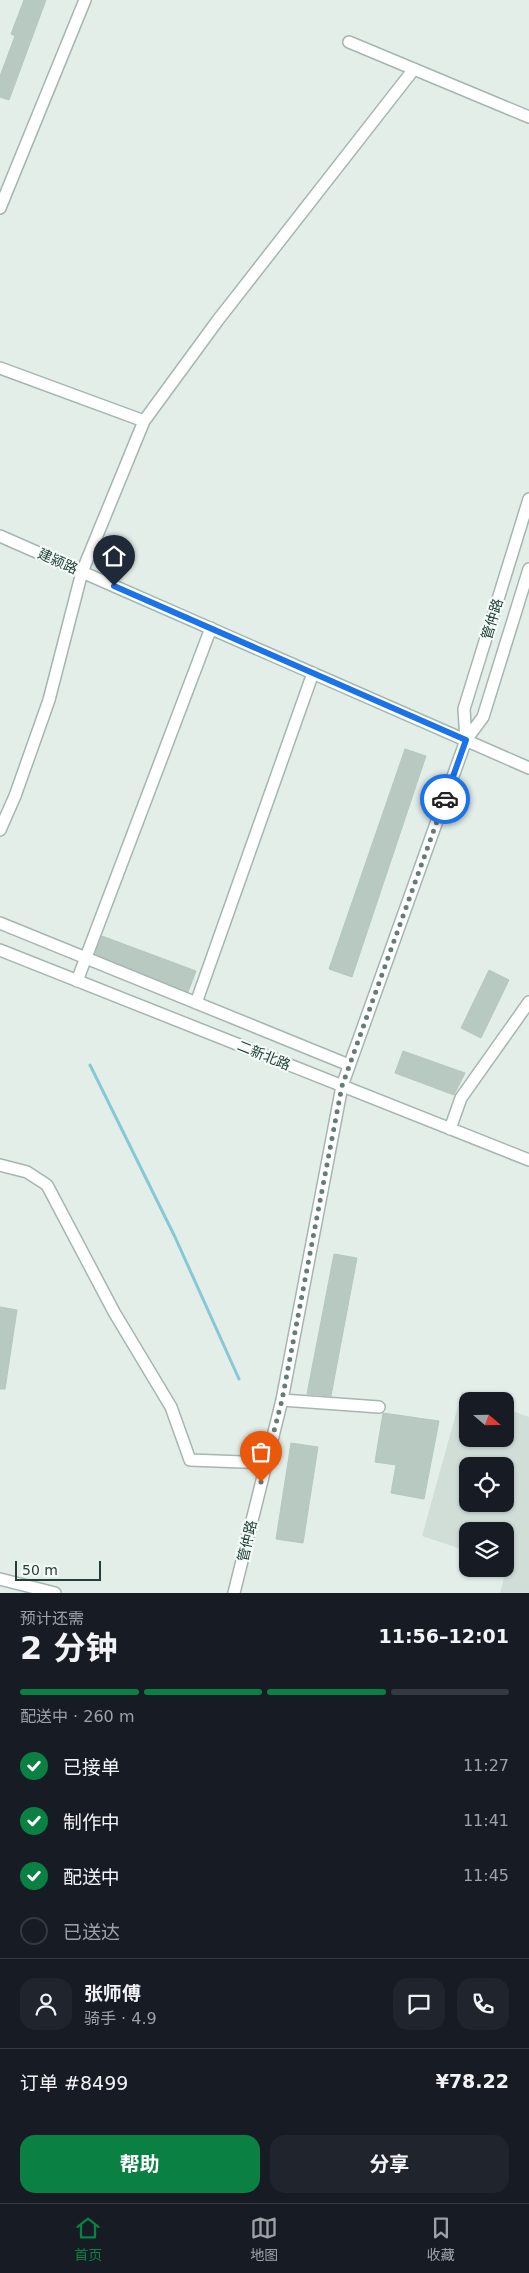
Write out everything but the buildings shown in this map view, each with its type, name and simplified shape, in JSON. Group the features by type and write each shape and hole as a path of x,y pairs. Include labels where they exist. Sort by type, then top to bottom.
{"street":[{"path":"0,208 85,0"},
{"path":"349,42 529,117"},
{"path":"0,830 15,796 49,700 82,572 144,421 224,312 414,69"},
{"path":"0,368 144,421"},
{"name":"管仲路","path":"466,740 464,709 529,499"},
{"name":"建颍路","path":"0,536 529,768"},
{"name":"管仲路","path":"234,1593 282,1400 342,1086 466,740 483,717 529,569"},
{"path":"77,980 210,628"},
{"path":"196,1003 313,673"},
{"path":"0,923 349,1065"},
{"name":"二新北路","path":"0,950 529,1160"},
{"path":"450,1129 461,1098 529,1002"},
{"path":"0,1165 27,1172 47,1186 114,1312 171,1407 190,1460 266,1463"},
{"path":"282,1400 380,1407"},
{"path":"0,1579 55,1593"}],"shaded area":[{"path":"459,1403 459,1448 514,1448 514,1411 529,1417 529,1593 500,1593 504,1577 514,1577 514,1522 459,1522 459,1548 422,1536"}],"waterway":[{"path":"90,1065 175,1237 239,1379"}],"way so far":[{"path":"261,1482 282,1400 342,1086 445,799"}],"route":[{"path":"114,586 466,740 445,799"}]}
